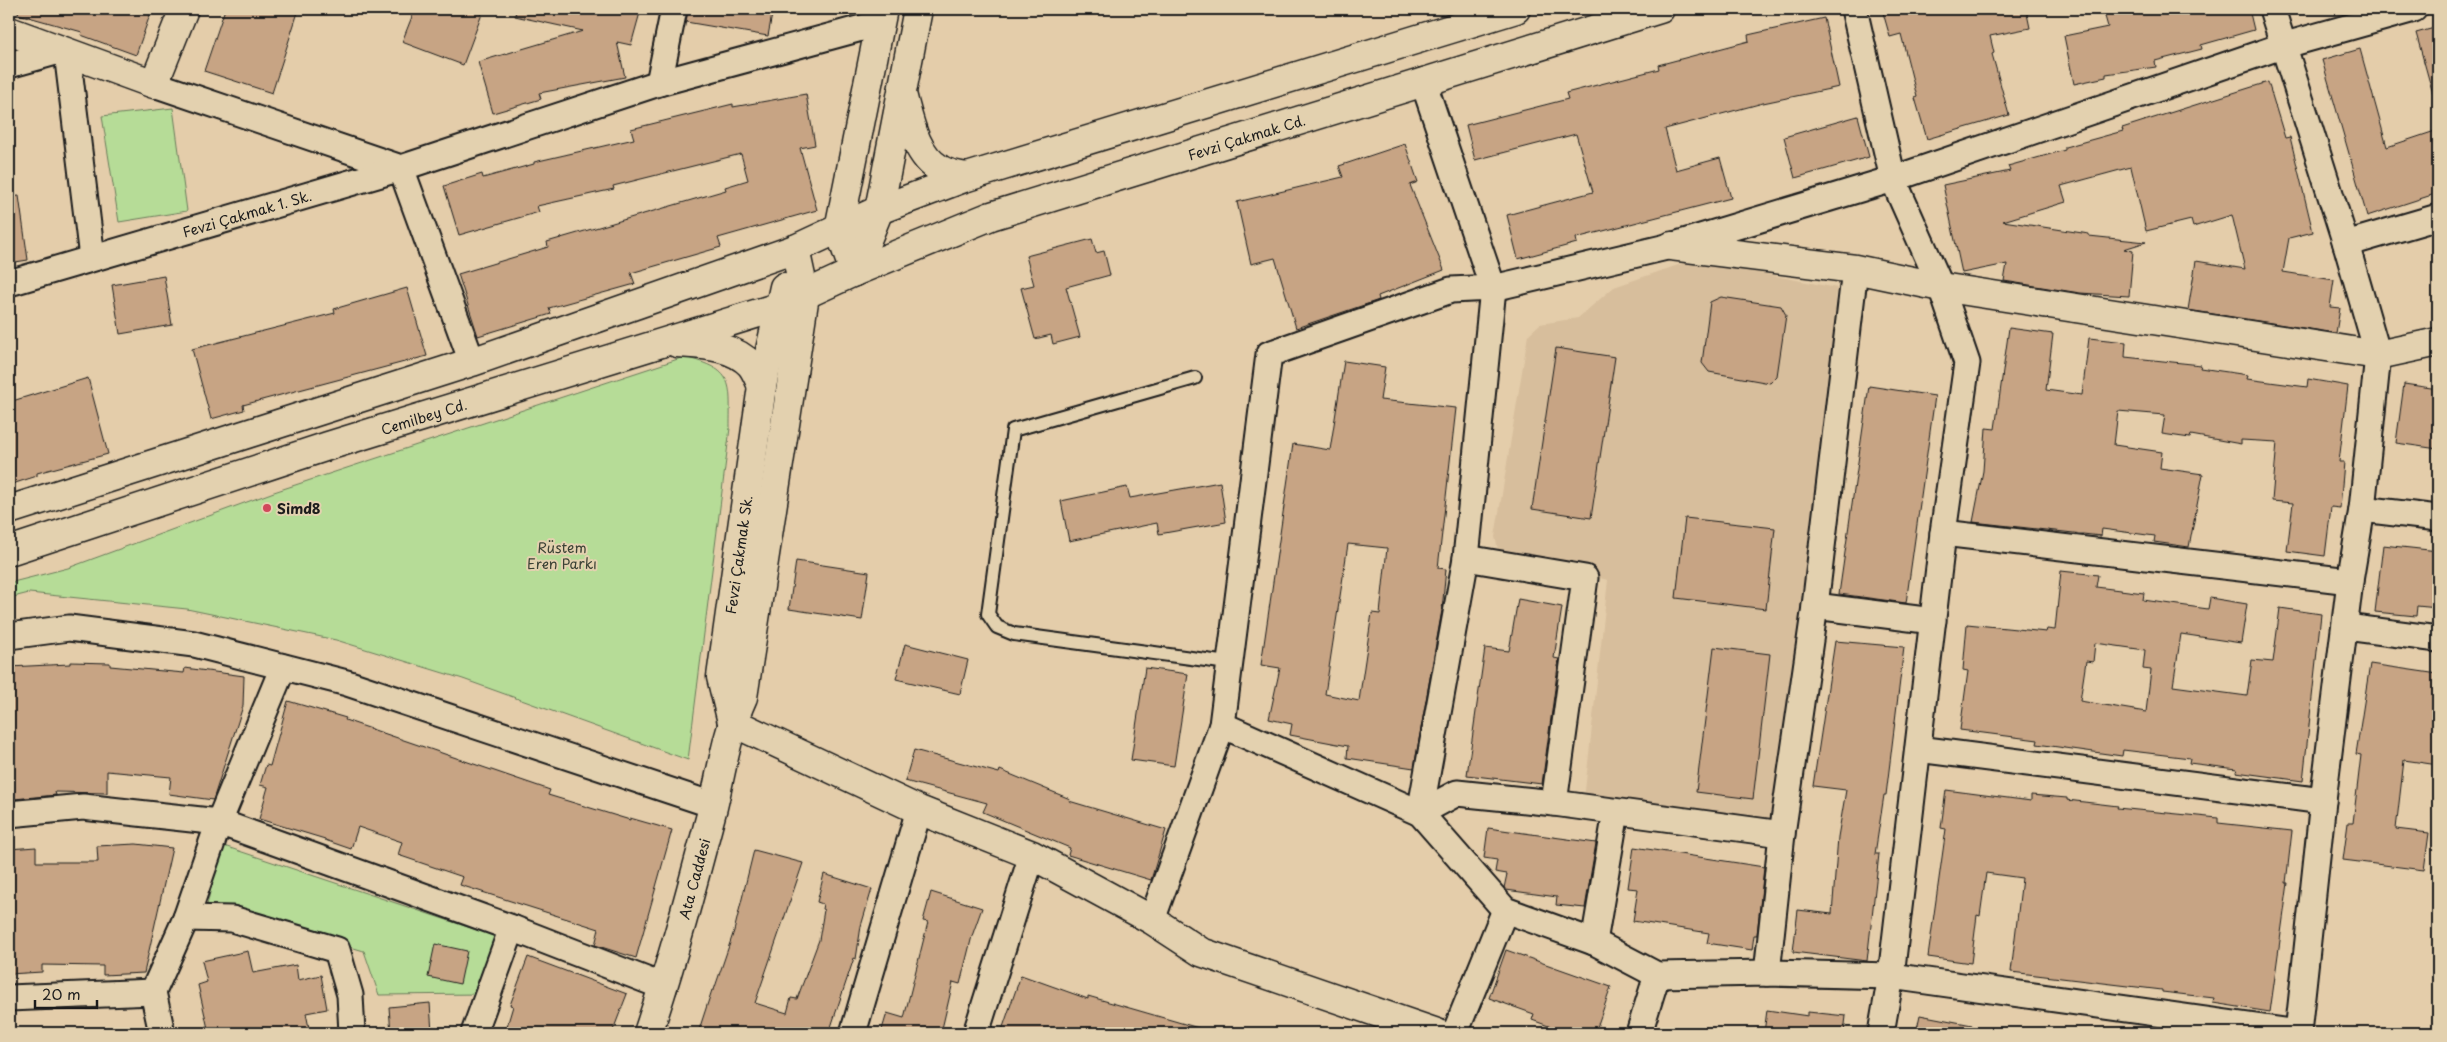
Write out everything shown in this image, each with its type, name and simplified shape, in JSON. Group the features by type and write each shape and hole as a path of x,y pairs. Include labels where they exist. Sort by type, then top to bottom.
{"street":[{"path":"154,84 184,9"},
{"path":"658,83 674,9"},
{"path":"846,276 879,210 918,9"},
{"path":"9,510 472,362 795,248 879,210 966,178 1516,9"},
{"name":"Fevzi Çakmak Cd.","path":"846,276 991,216 1660,9"},
{"path":"1854,9 1893,178 1941,287 1966,363 1933,620 1891,976 1881,1033"},
{"path":"1222,725 1420,813 1505,910 1594,942 1657,975 1767,973 1891,976 2298,1033 2323,801 2346,627 2350,581 2362,509 2378,356 2346,244 2282,46 2272,9"},
{"path":"1152,920 1222,725 1228,663 1269,354 1451,290 1493,288 1671,246 1893,178 2282,46 2414,9"},
{"path":"846,276 830,233 881,16"},
{"name":"Fevzi Çakmak 1. Sk.","path":"9,283 401,168 658,83 881,16"},
{"path":"9,30 154,84 401,168 472,362"},
{"path":"9,65 65,51"},
{"path":"65,51 92,258"},
{"path":"1420,813 1466,558 1493,288 1423,81"},
{"path":"902,94 915,139 926,158 940,170 966,178"},
{"path":"2346,244 2438,217"},
{"path":"1671,246 1855,269 1941,287 2378,356 2438,342"},
{"path":"795,248 805,295"},
{"name":"Fevzi Çakmak Sk.","path":"732,722 721,677 762,386 778,307 795,248"},
{"path":"1767,973 1782,834 1815,606 1855,269"},
{"name":"Cemilbey Cd.","path":"9,551 328,446 778,307 846,276"},
{"name":"Ata Caddesi","path":"648,1033 664,987 713,805 732,722 743,697 805,295"},
{"path":"665,342 704,346 734,352 752,366 762,386"},
{"path":"2362,509 2438,518"},
{"path":"1944,533 2350,581"},
{"path":"1466,558 1585,578 1554,803"},
{"path":"1815,606 1933,620"},
{"path":"2346,627 2438,639"},
{"path":"9,636 69,628 194,644 347,683 713,805"},
{"path":"162,1033 153,992 186,918 219,822 283,667"},
{"path":"732,722 919,810 1032,855 1152,920 1201,952 1437,1033"},
{"path":"1918,749 2323,801"},
{"path":"1420,813 1456,793 1554,803 1782,834"},
{"path":"9,814 83,807 219,822 512,928 664,987"},
{"path":"853,1033 919,810"},
{"path":"1594,942 1616,812"},
{"path":"976,1033 1032,855"},
{"path":"1455,1033 1505,910"},
{"path":"186,918 232,919 337,950 350,995 352,1033"},
{"path":"474,1033 512,928"},
{"path":"1638,1033 1657,975"},
{"path":"9,998 153,992"}],"lane":[{"path":"1195,378 1013,430 988,614 997,626 1014,634 1228,663"}],"shaded area":[{"path":"1687,262 1714,264 1837,288 1828,393 1774,826 1584,800 1608,580 1509,555 1498,549 1495,537 1528,335 1540,324 1578,318 1614,287"},
{"path":"2438,947 2438,1033 2430,1033"}],"green space":[{"path":"173,108 187,211 119,222 102,116"},
{"name":"Rüstem Eren Parkı","path":"684,357 713,367 721,373 729,388 730,399 730,428 688,760 463,679 336,640 187,609 29,593 9,598 9,583 68,568 274,492"},
{"path":"221,845 495,936 482,994 379,995 364,951 207,905"}],"building":[{"path":"19,9 152,9 136,55 81,35 82,32 18,14"},
{"path":"225,9 299,9 272,93 204,71"},
{"path":"415,9 468,9 482,14 463,65 402,42"},
{"path":"516,9 641,9 631,45 617,42 625,77 539,93 541,99 493,113 478,62 583,31 515,16"},
{"path":"688,9 773,9 768,36 686,22"},
{"path":"1882,9 2026,9 2030,28 1990,36 1994,53 1992,54 2009,115 1927,139 1915,98 1917,97 1901,34 1890,37"},
{"path":"2103,9 2249,9 2254,30 2201,45 2202,49 2155,61 2156,67 2106,74 2106,77 2074,84 2064,36 2108,27"},
{"path":"1824,18 1839,87 1763,103 1665,129 1676,170 1720,158 1731,198 1576,238 1577,243 1518,259 1507,215 1593,192 1576,134 1475,160 1466,125 1568,99 1566,93 1659,69 1658,65 1749,41 1748,35"},
{"path":"2438,27 2438,93 2433,94 2416,33"},
{"path":"2360,49 2387,147 2435,131 2438,143 2438,193 2367,216 2322,60"},
{"path":"2268,82 2285,138 2290,137 2313,232 2289,238 2283,272 2334,280 2330,307 2340,308 2336,333 2188,310 2196,261 2245,269 2232,215 2193,227 2191,220 2146,231 2131,167 2061,186 2066,202 2003,221 2089,234 2089,236 2146,242 2124,249 2133,251 2129,296 2080,293 2004,281 2007,264 1962,273 1943,185 2010,171 2008,166 2065,150 2065,147 2123,131 2122,128"},
{"path":"806,94 815,145 800,148 817,210 718,238 721,247 631,273 635,284 549,308 551,314 478,336 458,274 548,247 547,242 726,190 725,187 748,180 741,154 613,186 614,189 537,206 539,212 459,235 444,186 482,174 483,178 534,164 534,162 634,139 631,129 733,104 733,107"},
{"path":"1858,116 1869,157 1795,178 1784,137"},
{"path":"1405,144 1418,182 1410,185 1444,270 1378,296 1379,300 1296,328 1275,258 1251,264 1237,202 1343,177 1339,166"},
{"path":"19,196 28,260 9,263 9,197"},
{"path":"1092,239 1096,253 1104,251 1110,275 1066,287 1080,337 1053,344 1051,335 1035,339 1021,288 1034,285 1026,256"},
{"path":"164,276 172,325 120,334 112,285"},
{"path":"407,288 427,356 243,405 244,410 211,419 192,349 335,313 334,309"},
{"path":"1721,297 1781,306 1786,315 1777,376 1770,383 1709,372 1702,363 1710,302"},
{"path":"2009,328 2053,334 2046,390 2082,395 2089,338 2126,342 2125,357 2201,365 2200,368 2248,375 2247,379 2307,387 2308,379 2348,386 2339,462 2344,462 2340,508 2331,507 2325,556 2287,551 2293,503 2272,501 2277,442 2241,440 2241,444 2191,435 2190,438 2162,434 2165,415 2118,411 2114,445 2162,452 2160,468 2203,474 2189,547 2154,542 2155,536 2102,529 2101,536 1973,522 1983,471 1986,428 1995,429"},
{"path":"1556,348 1615,357 1591,518 1532,509"},
{"path":"1344,361 1385,367 1380,400 1456,408 1438,568 1446,569 1442,610 1414,768 1347,758 1348,746 1290,735 1292,724 1269,719 1280,668 1261,665 1293,444 1330,450","holes":["1348,544 1387,548 1380,614 1372,613 1359,701 1325,694"]},
{"path":"88,378 108,454 37,473 37,476 9,485 9,402"},
{"path":"2404,384 2438,389 2438,449 2396,443"},
{"path":"1869,386 1935,396 1906,603 1839,594"},
{"path":"1220,482 1226,522 1159,534 1157,523 1069,541 1061,501 1127,487 1130,498"},
{"path":"1685,518 1775,528 1766,609 1676,598"},
{"path":"2383,545 2438,551 2438,608 2417,606 2416,616 2375,612"},
{"path":"796,561 869,572 862,620 789,609"},
{"path":"2061,571 2098,575 2096,587 2144,593 2143,600 2208,609 2210,598 2247,604 2241,643 2181,634 2173,686 2247,696 2252,660 2273,662 2280,608 2321,614 2303,781 2236,772 2237,769 2189,763 2190,758 2123,750 2122,756 2037,744 2038,740 1960,730 1968,671 1963,670 1967,624 2046,632 2047,629 2055,630","holes":["2095,643 2145,650 2143,669 2151,670 2146,712 2080,701 2086,661 2093,662"]},
{"path":"1518,599 1562,607 1554,658 1559,659 1542,784 1467,775 1485,648 1509,651"},
{"path":"1835,641 1904,647 1886,795 1884,795 1875,854 1879,854 1867,961 1793,952 1798,910 1832,914 1838,837 1846,790 1813,786"},
{"path":"905,644 968,660 960,694 896,679"},
{"path":"1714,647 1770,654 1753,799 1696,792"},
{"path":"70,662 110,663 110,666 184,673 185,668 244,676 243,706 213,800 169,794 171,777 107,771 107,793 55,792 56,795 14,799 9,667 70,664"},
{"path":"2370,664 2438,674 2438,765 2404,760 2396,829 2429,833 2424,870 2343,860 2348,823 2353,823 2361,755 2356,754"},
{"path":"1145,668 1188,674 1174,766 1131,760"},
{"path":"288,701 346,718 345,720 550,790 548,795 630,820 630,818 672,830 636,958 595,945 599,929 460,885 463,877 398,855 402,842 358,827 351,849 259,819 268,787 260,785 266,765 270,766"},
{"path":"914,750 999,773 1000,770 1070,799 1069,801 1166,830 1151,880 1068,855 1070,848 983,812 987,803 905,781"},
{"path":"1946,790 2031,801 2031,795 2067,798 2067,800 2118,806 2117,808 2218,818 2218,823 2292,831 2286,883 2288,883 2270,1012 2213,1003 2214,998 2011,972 2022,878 1986,873 1980,916 1977,915 1971,963 1928,957 1946,829 1941,828"},
{"path":"1488,828 1596,843 1585,908 1556,905 1557,897 1506,890 1504,888 1507,874 1495,872 1497,860 1484,858"},
{"path":"136,844 172,848 144,973 103,975 103,966 42,965 42,972 9,974 9,849 36,847 36,862 98,862 97,846"},
{"path":"1634,847 1764,867 1757,935 1754,935 1752,950 1707,943 1709,933 1633,921 1638,889 1628,888"},
{"path":"754,850 803,863 755,1003 787,1013 791,998 797,999 819,940 824,910 822,909 823,904 817,902 824,874 872,889 861,926 856,959 854,958 829,1033 698,1033 734,931"},
{"path":"931,892 982,908 972,936 960,984 953,982 941,1033 881,1033 887,1013 904,1018 928,922 923,921"},
{"path":"435,944 467,951 460,984 428,977"},
{"path":"1506,950 1611,987 1595,1033 1568,1033 1532,1020 1534,1014 1489,998"},
{"path":"248,951 253,973 296,965 298,980 321,975 327,1009 306,1013 310,1033 209,1033 198,985 207,982 202,961"},
{"path":"528,957 627,994 612,1033 505,1033 513,1006 510,1005"},
{"path":"1021,975 1088,999 1088,996 1202,1029 1201,1033 1001,1033"},
{"path":"430,1003 432,1033 391,1033 389,1007"},
{"path":"1767,1010 1808,1016 1808,1012 1846,1016 1844,1033 1764,1033"},
{"path":"1920,1015 1972,1025 1971,1033 1916,1033"}],"place":[{"name":"Simd8","path":"267,508"}]}
